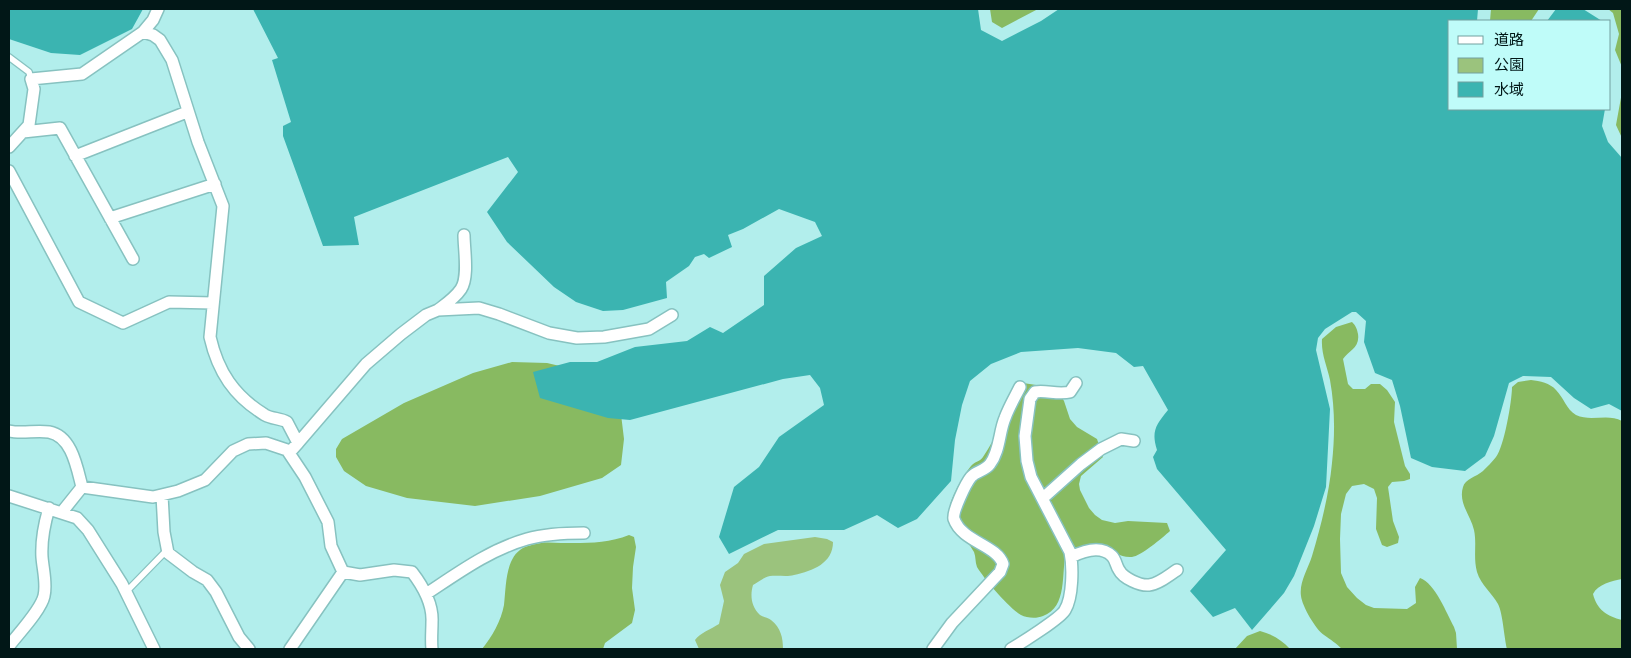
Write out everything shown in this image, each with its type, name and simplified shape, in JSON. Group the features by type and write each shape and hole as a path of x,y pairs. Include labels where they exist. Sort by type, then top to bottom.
{"street":[{"path":"9,148 29,125 34,89 31,79 82,74 143,32 153,20 158,9"},
{"path":"143,32 154,36 167,48 187,112 224,211 210,337 214,354 223,374 238,394 264,415 287,422 298,443"},
{"path":"75,156 187,112"},
{"path":"23,132 60,128 133,259"},
{"path":"9,171 78,302 123,323 169,302 213,303"},
{"path":"110,218 215,184"},
{"path":"289,453 366,364 426,315 438,310 462,288 465,279 464,235"},
{"path":"438,310 479,308 516,319 549,333 577,338 604,337 649,329 672,315"},
{"path":"1011,649 1050,622 1059,618 1066,609 1071,588 1073,565 1071,557 1063,536 1031,477 1025,448 1030,399 1035,392 1065,394 1070,392 1076,383"},
{"path":"933,649 952,623 1000,572 1003,564 998,555 974,541 960,527 954,519 954,512 970,478 991,463 1004,419 1020,387"},
{"path":"9,431 17,433 48,432 58,435 65,442 73,458 82,487"},
{"path":"1043,498 1101,449 1122,439 1134,441"},
{"path":"82,487 154,497 178,491 206,480 233,451 248,444 266,442 288,450 305,478 328,522 331,546 343,572"},
{"path":"62,512 82,487"},
{"path":"162,495 168,553 207,580 216,592 239,637 249,649"},
{"path":"9,496 77,518 88,530 126,592 154,649"},
{"path":"9,646 40,605 44,596 42,542 49,508"},
{"path":"426,594 482,558 502,548 549,534 584,533"},
{"path":"1071,557 1081,551 1095,550 1105,552 1112,556 1119,571 1135,582 1144,585 1158,582 1177,570"},
{"path":"343,572 360,575 394,570 412,572 426,594 433,620 432,649"},
{"path":"290,649 343,572"}],"lane":[{"path":"9,57 29,72 31,79"},
{"path":"126,592 167,550"}],"green space":[{"path":"990,9 1038,9 1002,28 992,22"},
{"path":"1491,9 1539,9 1532,20 1490,20"},
{"path":"1608,9 1622,9 1622,67 1615,50 1619,34 1613,13"},
{"path":"1622,92 1622,138 1616,125"},
{"path":"1352,322 1357,329 1358,339 1356,346 1343,359 1348,384 1353,389 1365,389 1371,384 1380,384 1387,390 1395,402 1394,422 1410,479 1392,482 1388,487 1393,521 1399,537 1398,543 1387,547 1382,545 1376,529 1377,498 1374,489 1364,484 1352,486 1346,494 1341,514 1341,573 1347,587 1357,598 1374,608 1407,609 1416,603 1415,587 1420,578 1425,581 1436,592 1454,627 1457,649 1342,649 1317,628 1302,600 1301,586 1312,556 1321,522 1329,486 1333,453 1333,401 1330,380 1323,355 1322,339 1336,327"},
{"path":"512,362 547,363 577,370 620,406 624,439 621,465 602,478 540,496 475,506 407,498 366,486 344,471 336,457 336,449 342,439 404,403 473,373"},
{"path":"1531,380 1545,383 1554,388 1576,415 1588,418 1611,418 1622,421 1622,579 1602,585 1593,594 1603,612 1622,620 1622,649 1507,649 1500,608 1477,572 1474,530 1463,504 1463,487 1468,480 1483,471 1499,452 1507,424 1512,387 1518,382"},
{"path":"1023,383 1056,388 1064,401 1070,419 1077,427 1097,439 1103,457 1081,476 1079,484 1089,508 1095,515 1102,520 1115,523 1128,521 1167,523 1170,531 1146,550 1132,557 1093,545 1079,547 1066,552 1060,597 1051,612 1035,618 1021,615 1003,600 991,586 977,567 971,546 957,530 950,513 951,501 965,474 974,463 983,457"},
{"path":"629,535 634,537 636,547 632,588 635,610 632,623 605,643 603,649 482,649 493,634 501,617 509,568 511,561 520,550 527,546 541,543 595,542"},
{"path":"815,537 833,542 830,555 821,565 794,575 763,578 753,585 753,605 760,615 771,620 777,626 782,637 783,649 699,649 695,640 719,624 724,601 720,585 725,572 738,563 744,554 764,544"},
{"path":"1260,631 1276,638 1290,649 1235,649 1247,636"}],"water":[{"path":"9,9 143,9 132,29 80,55 51,53 9,39"},
{"path":"253,9 978,9 981,30 1002,41 1041,21 1059,9 1478,9 1477,20 1448,20 1448,110 1605,110 1602,126 1608,142 1622,158 1622,411 1609,404 1591,409 1574,398 1551,377 1523,376 1509,383 1494,436 1485,456 1465,471 1432,467 1411,458 1400,406 1392,380 1375,373 1364,342 1366,321 1356,312 1352,312 1325,329 1318,338 1316,350 1330,409 1326,487 1314,526 1294,576 1284,593 1252,630 1235,608 1213,617 1190,591 1226,550 1157,469 1153,457 1157,450 1154,438 1158,424 1168,410 1143,366 1134,367 1116,353 1078,348 1021,352 991,364 970,381 962,405 955,440 951,481 917,519 898,528 877,515 844,530 778,530 729,554 719,537 734,487 759,467 779,437 824,405 820,388 810,375 783,379 630,420 608,418 540,398 533,372 570,362 597,362 635,347 687,341 710,327 723,333 764,305 764,276 796,248 822,236 815,222 779,209 728,235 732,247 709,258 704,254 695,257 689,266 666,282 667,298 623,310 603,311 576,302 554,287 507,242 487,212 518,172 508,157 354,217 359,245 323,246 283,136 283,126 291,122 272,60 278,58"},
{"path":"1556,9 1583,9 1600,20 1548,20"}]}
